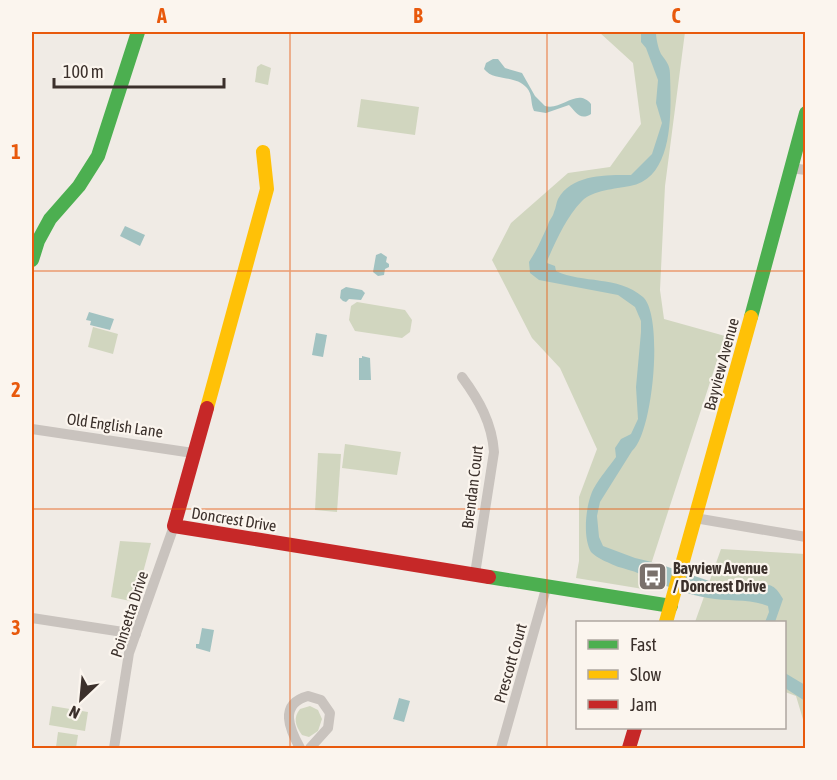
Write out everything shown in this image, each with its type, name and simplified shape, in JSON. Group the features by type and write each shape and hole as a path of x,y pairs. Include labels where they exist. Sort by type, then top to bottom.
{"street":[{"path":"32,260 50,219 79,186 98,156 138,32"},
{"name":"Bayview Avenue","path":"666,621 806,113"},
{"name":"Doncrest Drive","path":"263,152 267,189 174,526 547,585 672,602"},
{"path":"790,168 806,170"},
{"name":"Brendan Court","path":"462,377 476,395 490,423 494,452 476,574"},
{"name":"Old English Lane","path":"32,429 193,453"},
{"path":"695,518 806,537"},
{"name":"Poinsetta Drive","path":"114,748 129,653 174,526"},
{"name":"Prescott Court","path":"501,748 547,585"},
{"path":"32,618 136,634"},
{"path":"300,748 291,733 289,716 296,702 308,696 321,700 330,713 328,728 310,748"},
{"path":"628,748 635,729"}],"green space":[{"path":"599,32 685,32 665,186 660,290 664,319 725,336 643,589 576,578 579,561 579,497 597,449 560,368 532,338 492,260 511,223 568,173 610,167 641,124 633,63"},
{"path":"261,64 271,68 268,85 255,82 257,67"},
{"path":"361,99 419,107 415,135 357,127"},
{"path":"357,302 405,310 412,320 410,332 402,338 355,331 349,320 351,306"},
{"path":"93,327 118,334 113,354 88,347"},
{"path":"345,444 401,452 397,475 342,468"},
{"path":"318,453 341,454 337,512 315,510"},
{"path":"120,541 151,543 135,602 111,597"},
{"path":"721,549 805,554 805,726 796,696 786,692 786,621 695,621"},
{"path":"52,706 88,712 85,731 49,725"},
{"path":"310,706 318,710 322,719 318,731 309,737 302,735 296,725 296,719 300,709"},
{"path":"58,732 78,735 76,748 56,747"}],"water":[{"path":"641,32 656,32 659,49 670,71 670,123 663,156 655,170 645,180 630,186 598,192 582,201 566,222 547,261 555,266 556,271 566,275 622,285 633,290 643,297 649,308 653,327 653,375 646,422 639,440 600,502 597,516 599,537 603,546 730,588 748,588 753,583 771,586 783,599 775,621 765,621 769,612 768,606 753,602 708,598 678,590 612,565 591,552 588,546 586,520 591,494 616,457 615,448 621,439 631,434 638,419 636,387 641,321 635,307 618,295 539,280 530,273 529,262 553,215 558,199 564,191 581,180 611,175 631,175 652,154 662,123 656,103 658,80 646,48 641,42"},
{"path":"498,59 505,68 522,73 535,96 545,106 551,107 575,98 586,99 591,104 591,114 581,116 569,105 546,113 534,111 527,88 517,81 493,75 484,69 486,63"},
{"path":"125,226 145,235 140,246 120,236"},
{"path":"381,253 387,257 386,262 389,267 385,269 384,275 378,276 373,272 376,255"},
{"path":"346,287 362,290 365,293 361,300 349,299 346,302 340,298 341,290"},
{"path":"89,312 114,319 110,330 90,325 91,321 86,320"},
{"path":"316,333 327,335 323,357 312,355"},
{"path":"362,356 370,358 371,380 359,380 359,358"},
{"path":"202,628 214,630 210,652 196,648"},
{"path":"786,674 805,685 805,701 786,689"},
{"path":"399,698 410,701 404,722 393,719"}],"traffic: fast":[{"path":"32,260 38,241 50,219 79,186 98,156 138,32"},
{"path":"751,317 806,113"},
{"path":"489,577 671,606"}],"traffic: slow":[{"path":"207,408 267,189 263,152"},
{"path":"666,621 751,317"}],"traffic: jam":[{"path":"207,408 174,526 489,577"},
{"path":"629,748 635,729"}],"place":[{"name":"Bayview Avenue / Doncrest Drive","path":"652,577"}]}
